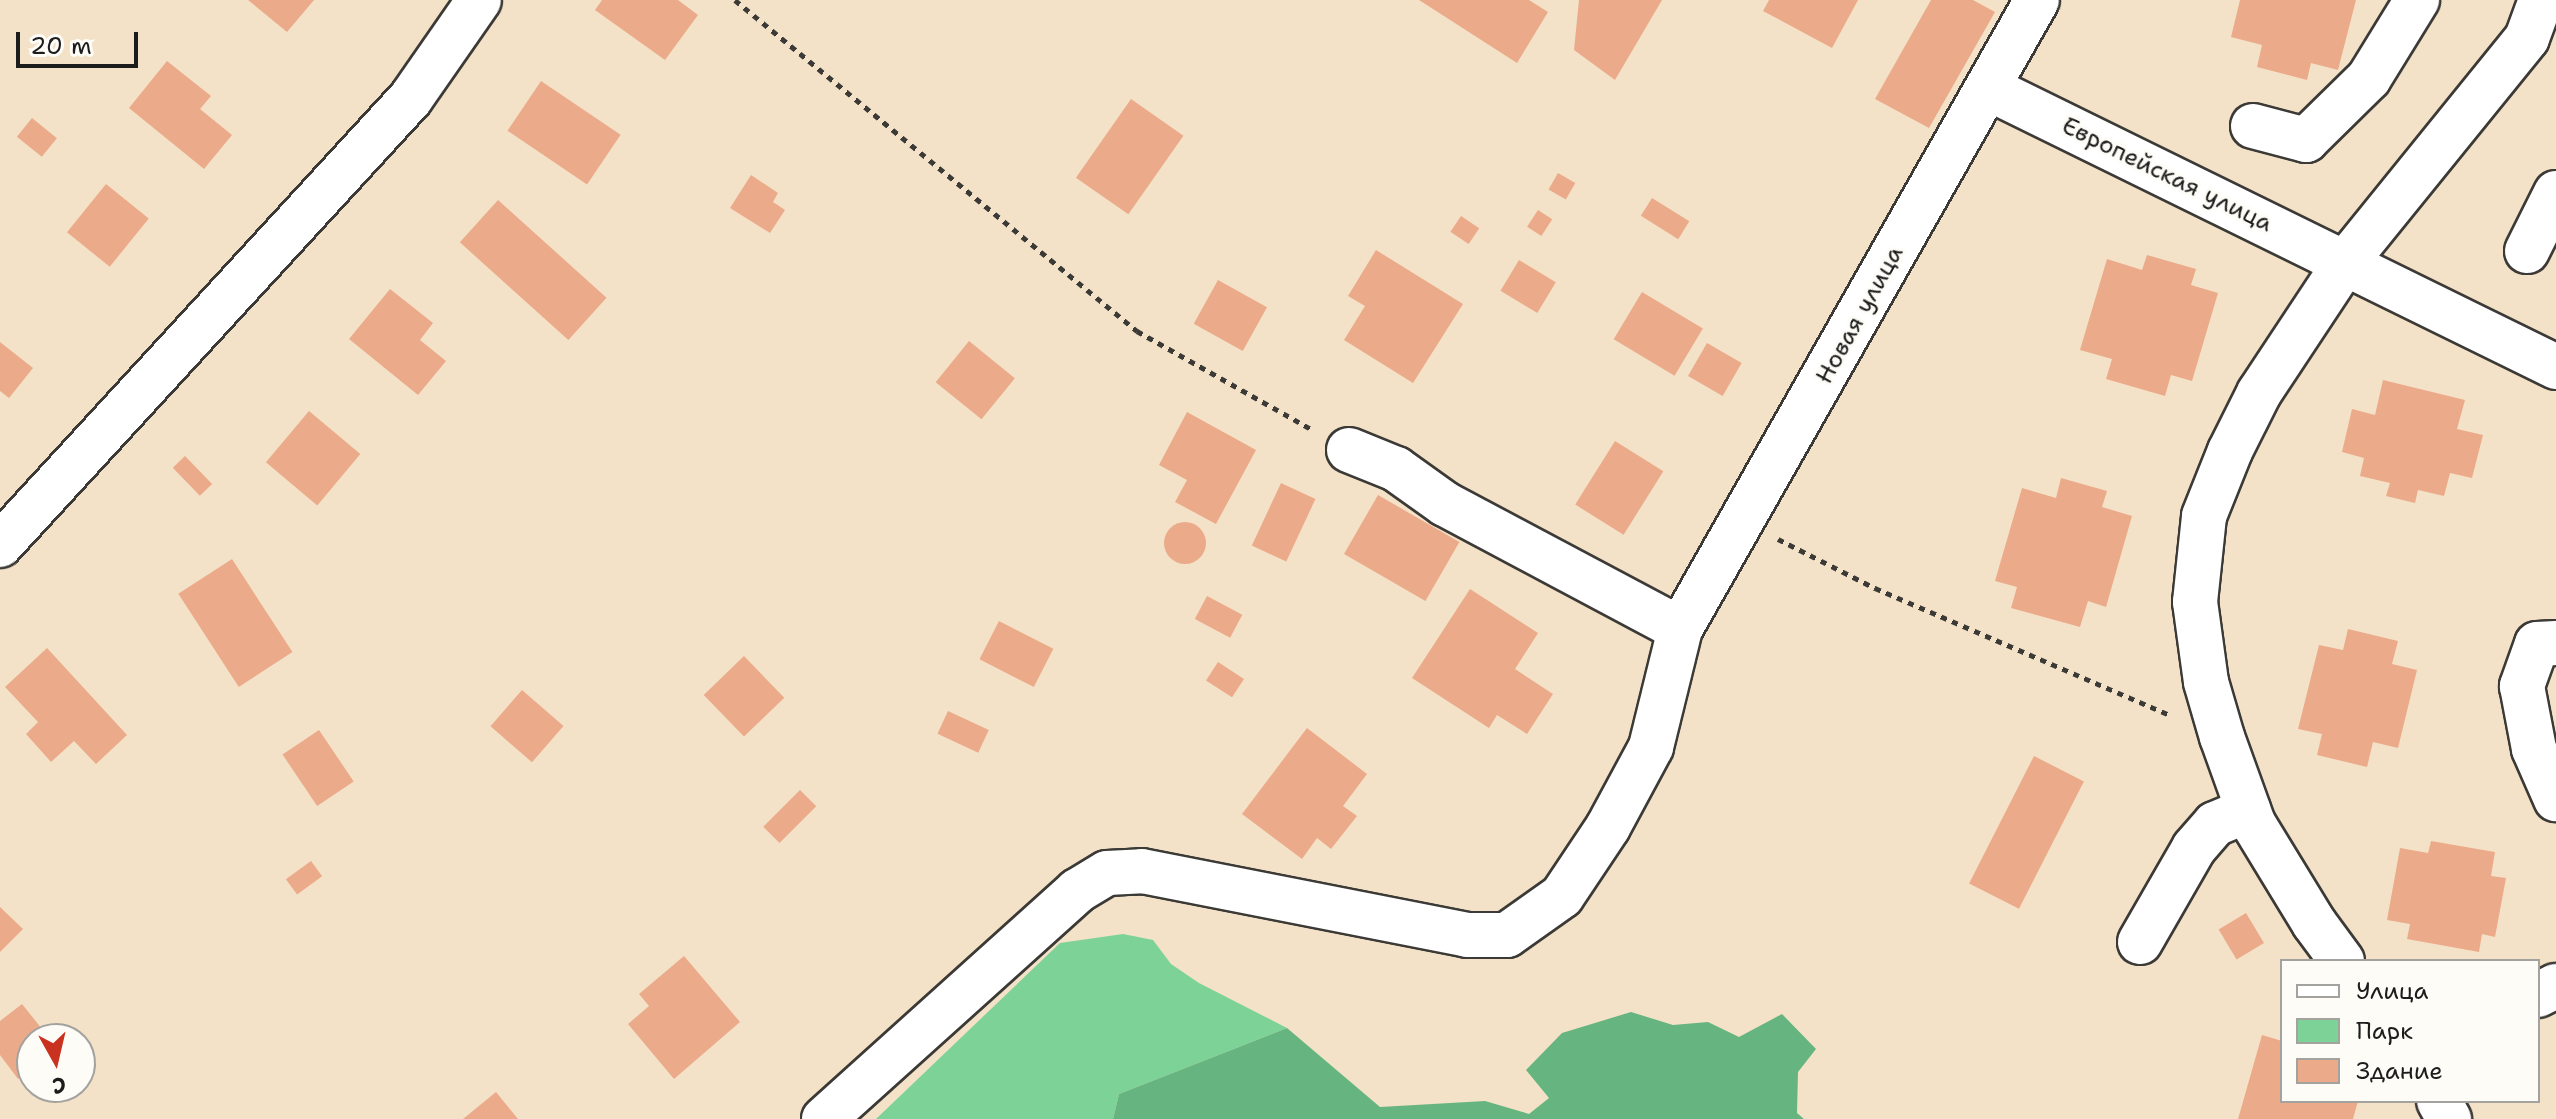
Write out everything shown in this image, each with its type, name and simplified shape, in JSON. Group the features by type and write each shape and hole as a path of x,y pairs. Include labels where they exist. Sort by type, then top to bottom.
{"street":[{"path":"0,545 411,98 479,0"},
{"name":"Новая улица","path":"824,1119 1077,891 1107,873 1142,871 1467,935 1507,935 1562,896 1608,827 1651,747 1680,629 2037,0"},
{"path":"2253,126 2306,140 2369,78 2417,0"},
{"path":"2341,959 2314,923 2248,810 2222,737 2206,682 2195,602 2204,516 2230,451 2259,393 2345,263 2541,31"},
{"name":"Европейская улица","path":"1988,88 2556,367"},
{"path":"2527,251 2556,193"},
{"path":"1349,450 1396,469 1445,504 1680,629"},
{"path":"2556,643 2537,644 2522,686 2534,749 2556,799"},
{"path":"2140,942 2194,848 2215,824 2248,810"}],"path":[{"path":"735,0 1137,331 1349,450"},
{"path":"1743,521 1875,588 2222,737"}],"green space":[{"path":"1123,934 1153,940 1171,964 1199,983 1287,1028 1119,1094 1113,1119 876,1119 1060,943"},
{"path":"1631,1012 1673,1025 1708,1022 1739,1037 1782,1014 1816,1049 1798,1072 1797,1113 1804,1119 1113,1119 1119,1094 1287,1028 1380,1107 1485,1101 1529,1114 1549,1098 1526,1070 1562,1033"}],"building":[{"path":"248,0 314,0 287,32"},
{"path":"602,0 678,0 698,15 665,60 595,10"},
{"path":"1419,0 1529,0 1548,12 1517,63"},
{"path":"1579,0 1662,0 1615,80 1574,50"},
{"path":"1769,0 1858,0 1832,48 1763,11"},
{"path":"1931,0 1973,0 1995,12 1929,128 1875,99"},
{"path":"2240,0 2356,0 2338,70 2311,63 2307,80 2257,67 2262,45 2231,37"},
{"path":"167,61 211,96 200,109 232,135 204,169 129,108"},
{"path":"541,81 621,135 587,184 507,131"},
{"path":"1131,99 1183,136 1128,214 1076,178"},
{"path":"32,118 57,138 42,157 17,137"},
{"path":"1558,173 1575,183 1566,199 1548,189"},
{"path":"751,175 778,193 773,202 785,210 770,233 730,208"},
{"path":"106,184 149,219 110,267 67,232"},
{"path":"1652,198 1689,221 1678,239 1641,216"},
{"path":"498,200 606,298 568,340 460,242"},
{"path":"1538,210 1552,219 1541,236 1527,227"},
{"path":"1461,216 1479,228 1469,244 1450,232"},
{"path":"1376,250 1463,304 1413,383 1344,340 1365,306 1348,296"},
{"path":"2147,255 2196,269 2191,285 2218,293 2192,381 2171,375 2165,396 2106,379 2112,359 2080,350 2107,259 2142,270"},
{"path":"1519,260 1556,282 1537,313 1500,291"},
{"path":"1218,280 1267,307 1243,351 1194,324"},
{"path":"390,289 433,323 420,340 446,361 418,395 349,339"},
{"path":"1642,292 1703,329 1675,376 1614,339"},
{"path":"969,341 1015,378 981,419 936,382"},
{"path":"0,342 33,368 9,398 0,391"},
{"path":"1707,343 1742,363 1723,396 1688,376"},
{"path":"2383,380 2465,400 2457,429 2483,435 2472,478 2450,473 2444,496 2418,490 2415,503 2386,496 2390,483 2360,476 2364,458 2342,452 2352,409 2375,415"},
{"path":"309,411 360,454 317,505 266,462"},
{"path":"1187,412 1256,450 1216,524 1175,502 1187,480 1159,465"},
{"path":"1615,441 1663,471 1624,535 1575,505"},
{"path":"185,456 212,484 200,496 173,468"},
{"path":"2061,478 2107,491 2102,507 2132,516 2106,607 2088,601 2080,627 2011,608 2017,587 1995,581 2022,488 2056,498"},
{"path":"1281,483 1315,499 1286,562 1252,546"},
{"path":"1378,495 1459,542 1425,601 1344,554"},
{"path":"1185,522 1200,528 1206,543 1200,558 1185,564 1170,558 1164,543 1170,528"},
{"path":"232,559 292,652 239,687 178,594"},
{"path":"1470,589 1538,633 1515,669 1553,694 1527,734 1497,715 1489,728 1412,678"},
{"path":"1207,596 1242,615 1230,638 1195,619"},
{"path":"999,621 1053,649 1034,687 979,659"},
{"path":"2348,629 2398,641 2392,664 2417,670 2398,748 2373,742 2367,767 2317,755 2322,734 2298,729 2319,645 2343,650"},
{"path":"47,648 127,735 96,764 74,741 51,762 26,734 38,722 5,687"},
{"path":"744,656 784,698 744,737 704,695"},
{"path":"1218,662 1244,679 1232,697 1206,680"},
{"path":"522,690 564,726 532,762 491,726"},
{"path":"948,711 989,730 978,753 937,734"},
{"path":"1307,728 1367,774 1343,806 1357,816 1331,849 1317,838 1302,859 1242,814"},
{"path":"319,730 354,781 317,806 283,755"},
{"path":"2034,756 2084,781 2019,909 1969,883"},
{"path":"800,790 816,806 779,843 763,827"},
{"path":"2431,841 2495,852 2491,876 2506,878 2495,937 2482,934 2479,952 2407,939 2410,924 2387,920 2400,848 2428,853"},
{"path":"311,861 322,876 297,895 286,879"},
{"path":"0,907 23,929 0,952"},
{"path":"2246,913 2264,943 2237,959 2219,929"},
{"path":"684,956 740,1022 674,1079 628,1024 649,1006 639,994"},
{"path":"22,1004 37,1023 16,1023 16,1076 0,1055 0,1021"},
{"path":"2262,1035 2280,1040 2280,1103 2357,1103 2353,1119 2238,1119"},
{"path":"496,1092 518,1119 463,1119"}]}
